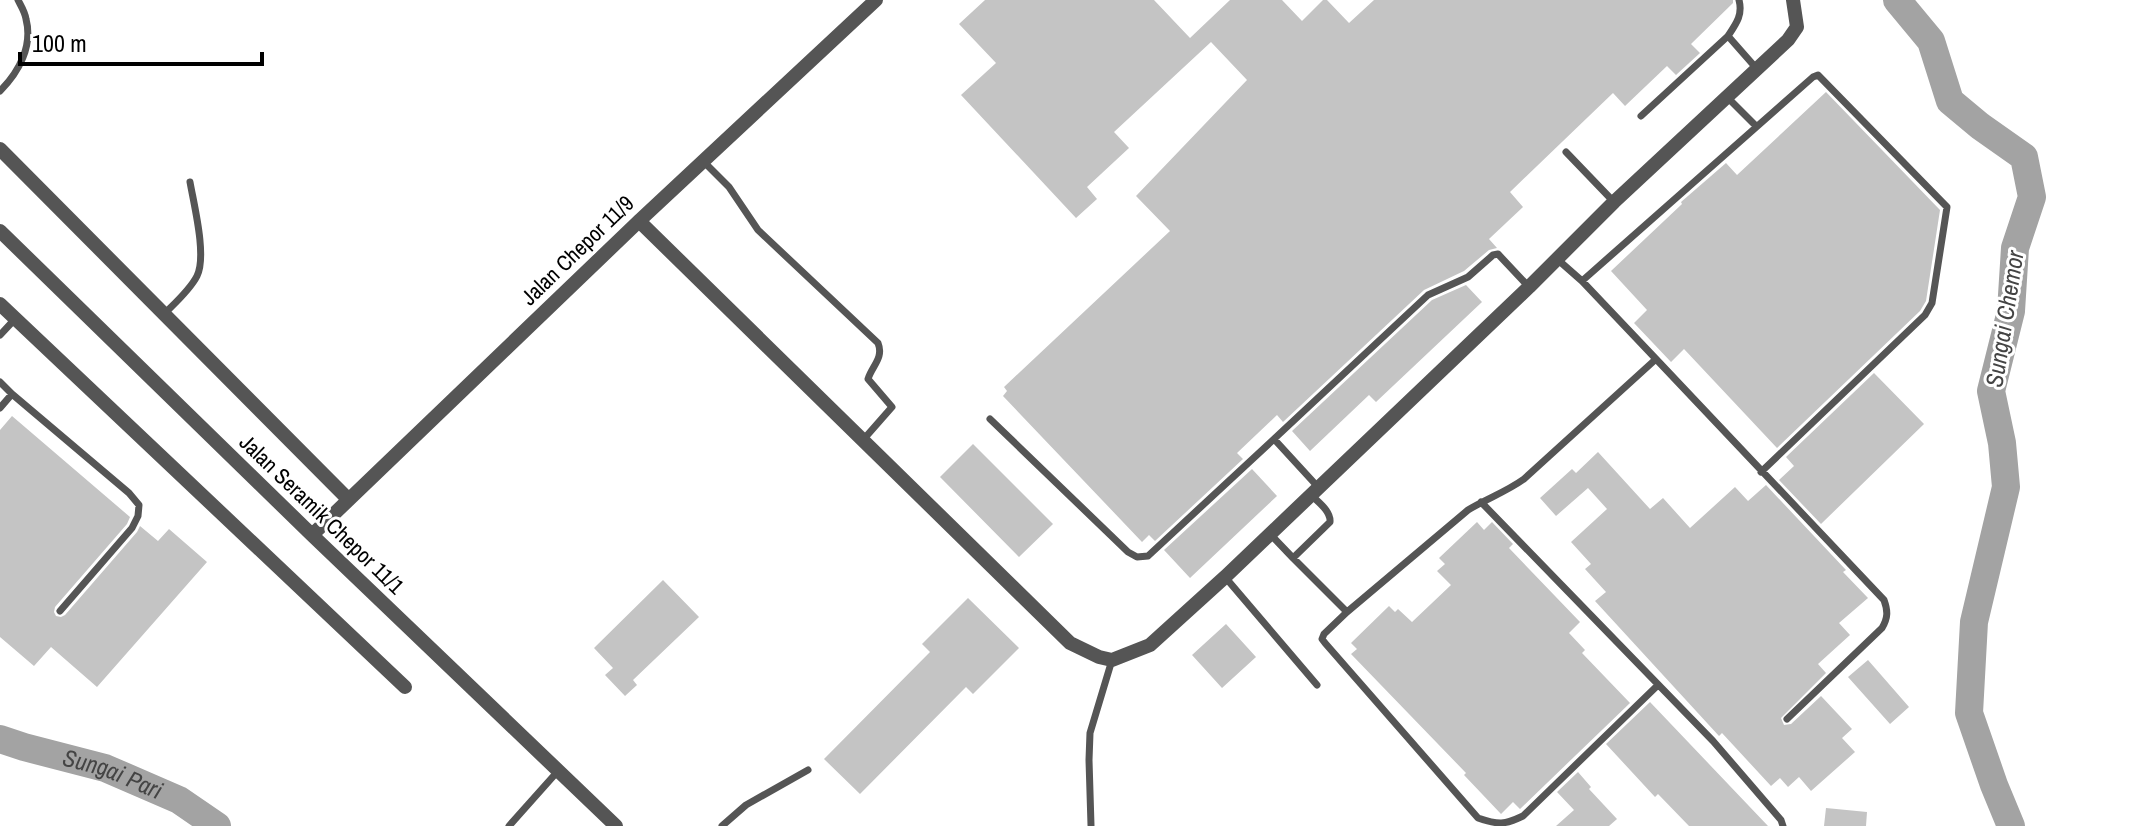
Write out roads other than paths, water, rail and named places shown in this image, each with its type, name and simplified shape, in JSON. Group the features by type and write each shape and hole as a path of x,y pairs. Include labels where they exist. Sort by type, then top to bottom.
{"street":[{"name":"Jalan Chepor 11/9","path":"312,535 639,221 876,0"},
{"path":"639,221 1070,643 1112,660 1150,645 1225,577 1614,202 1788,40 1797,27 1794,6"},
{"path":"0,149 348,499"},
{"name":"Jalan Seramik Chepor 11/1","path":"0,231 616,826"},
{"path":"0,304 405,687"}],"lane":[{"path":"0,91 11,80 27,50 27,19 18,0"},
{"path":"1641,116 1728,36 1738,21 1741,11 1739,0"},
{"path":"1728,36 1757,69"},
{"path":"1582,281 1818,75 1947,207 1932,303 1925,315 1761,472"},
{"path":"1727,97 1756,126"},
{"path":"1566,152 1614,202"},
{"path":"703,161 729,187 758,230 878,343 880,357 868,379 892,407 863,440"},
{"path":"164,314 198,274 201,247 190,182"},
{"path":"990,419 1128,552 1137,557 1148,556 1428,295 1468,277 1498,254 1529,287"},
{"path":"1557,259 1582,281 1884,600 1887,619 1882,628 1787,719"},
{"path":"0,335 15,319"},
{"path":"1656,359 1524,479 1468,510 1347,612 1322,639 1478,818 1493,823 1506,824 1523,816 1658,685"},
{"path":"0,382 139,505 132,528 60,611"},
{"path":"0,408 12,394"},
{"path":"1274,439 1331,517 1330,522 1293,558"},
{"path":"1481,502 1713,741 1783,826"},
{"path":"1270,534 1347,612"},
{"path":"1225,577 1317,685"},
{"path":"1091,825 1090,733 1112,660"},
{"path":"722,826 746,805 808,770"},
{"path":"509,826 558,771"}],"waterway":[{"name":"Sungai Chemor","path":"1897,0 1931,41 1950,101 2024,157 2032,197 2015,248 2011,311 1991,391 2002,443 2006,487 1974,622 1969,713 2011,826"},
{"name":"Sungai Pari","path":"0,739 105,768 179,800 217,826"}]}
